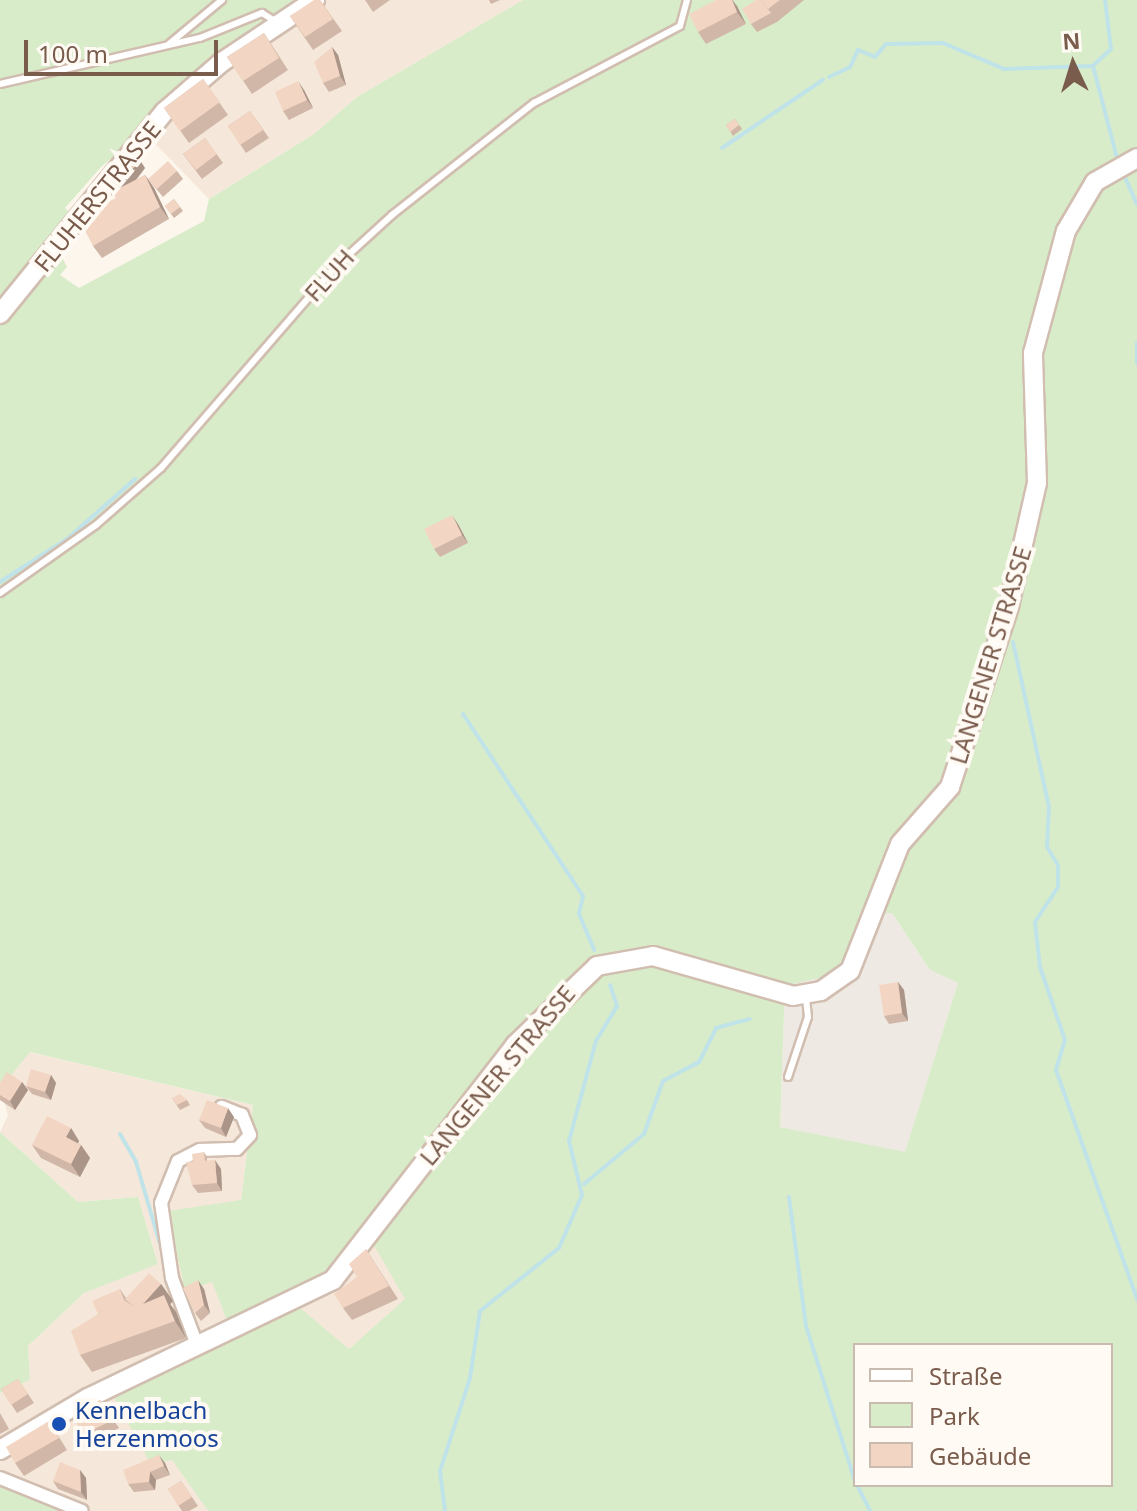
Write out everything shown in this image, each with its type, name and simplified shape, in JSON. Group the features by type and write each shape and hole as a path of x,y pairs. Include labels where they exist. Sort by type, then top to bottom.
{"main road":[{"name":"FLUHERSTRASSE","path":"0,314 164,112 278,23 315,0"},
{"name":"LANGENER STRASSE","path":"0,1450 197,1345 303,1300 342,1272 507,1055 597,966 653,956 778,994 806,995 833,985 856,963 896,852 950,787 1009,606 1037,483 1033,353 1040,314 1066,231 1095,182 1136,158"}],"street":[{"path":"197,1345 172,1278 161,1203 171,1167 184,1156 229,1152 250,1135 242,1115 222,1107"},
{"path":"0,1478 82,1511"}],"lane":[{"path":"169,44 222,0"},
{"name":"FLUH","path":"0,593 96,525 161,468 380,225 534,103 680,26 687,0"},
{"path":"0,84 169,44 262,13 278,23"},
{"path":"788,1077 808,1017 806,995"}],"shaded area":[{"path":"211,0 523,0 357,97 314,134 209,199 141,129"},
{"path":"866,913 892,913 930,970 958,983 905,1153 780,1127 785,986"},
{"path":"29,1052 253,1105 241,1200 212,1281 229,1326 362,1244 375,1246 406,1299 349,1349 172,1460 208,1511 73,1511 0,1481 0,1393 30,1380 28,1346 84,1293 158,1263 138,1197 78,1202 0,1132 8,1115 0,1089"}],"green space":[{"path":"0,0 295,0 101,167 65,208 73,215 59,251 67,267 60,275 79,288 204,221 209,199 314,134 357,97 523,0 1137,0 1137,1511 208,1511 172,1460 151,1464 110,1391 299,1307 349,1349 405,1299 375,1247 362,1244 320,1285 229,1326 212,1282 185,1291 168,1211 241,1200 253,1105 30,1052 0,1089","holes":["892,913 930,970 958,983 905,1152 780,1127 785,986 831,975 853,952 866,914"]},
{"path":"0,1132 78,1202 138,1197 158,1264 84,1293 28,1346 30,1380 0,1393"},
{"path":"0,1481 73,1511 0,1511"}],"building":[{"path":"314,0 320,0 333,19 305,37 290,16"},
{"path":"716,0 732,0 737,12 698,32 689,14"},
{"path":"761,0 771,13 751,24 742,9"},
{"path":"761,0 780,0 768,9"},
{"path":"264,33 279,58 243,81 227,57"},
{"path":"332,47 340,76 323,83 314,62"},
{"path":"203,79 220,102 180,131 164,108"},
{"path":"298,81 307,100 283,111 275,92"},
{"path":"250,111 263,130 240,145 228,126"},
{"path":"735,119 739,125 730,132 726,125"},
{"path":"205,138 217,154 196,170 183,154"},
{"path":"129,152 140,160 119,185 109,177"},
{"path":"168,161 177,171 157,189 148,179"},
{"path":"145,175 160,207 93,246 78,217 116,198 112,192"},
{"path":"174,199 180,207 171,214 165,206"},
{"path":"452,515 462,535 434,549 424,529"},
{"path":"898,982 902,1013 884,1016 879,985"},
{"path":"31,1069 51,1075 45,1092 26,1086"},
{"path":"7,1072 22,1082 10,1101 0,1095 0,1083"},
{"path":"180,1094 187,1100 177,1105 172,1098"},
{"path":"207,1100 228,1108 221,1128 199,1120"},
{"path":"47,1116 71,1128 66,1137 81,1145 71,1164 32,1145"},
{"path":"204,1152 205,1161 193,1162 192,1154"},
{"path":"215,1160 217,1183 192,1185 186,1162"},
{"path":"366,1249 389,1286 343,1308 334,1294 357,1277 349,1264"},
{"path":"149,1273 161,1284 143,1304 164,1295 175,1321 80,1355 71,1331 98,1314 92,1301 120,1289 124,1300 134,1307 125,1299"},
{"path":"198,1280 204,1305 195,1313 183,1288"},
{"path":"18,1379 28,1394 11,1405 1,1389"},
{"path":"100,1400 113,1420 84,1434 73,1417"},
{"path":"49,1421 59,1438 15,1463 6,1447"},
{"path":"159,1455 164,1466 150,1472 149,1482 128,1484 123,1470"},
{"path":"60,1462 80,1470 81,1492 53,1481"},
{"path":"181,1481 192,1497 178,1506 168,1489"}],"waterway":[{"path":"1105,0 1111,49 1093,66 1118,162"},
{"path":"829,77 850,67 858,50 875,57 886,44 943,43 1004,69 1093,66"},
{"path":"722,148 823,80"},
{"path":"1123,173 1137,204"},
{"path":"1137,343 1137,363"},
{"path":"0,582 67,539 135,479"},
{"path":"1013,642 1049,807 1047,847 1058,865 1058,887 1035,922 1040,967 1065,1040 1056,1070 1137,1299"},
{"path":"463,714 583,896 579,914 594,950"},
{"path":"445,1511 440,1471 470,1378 480,1311 559,1248 582,1195 569,1141 596,1041 617,1006 610,985"},
{"path":"584,1184 644,1134 663,1081 699,1062 716,1028 750,1019"},
{"path":"120,1134 136,1162 163,1254"},
{"path":"789,1197 806,1326 853,1475"},
{"path":"858,1487 870,1511"}],"place":[{"name":"Kennelbach Herzenmoos","path":"59,1424"}]}
